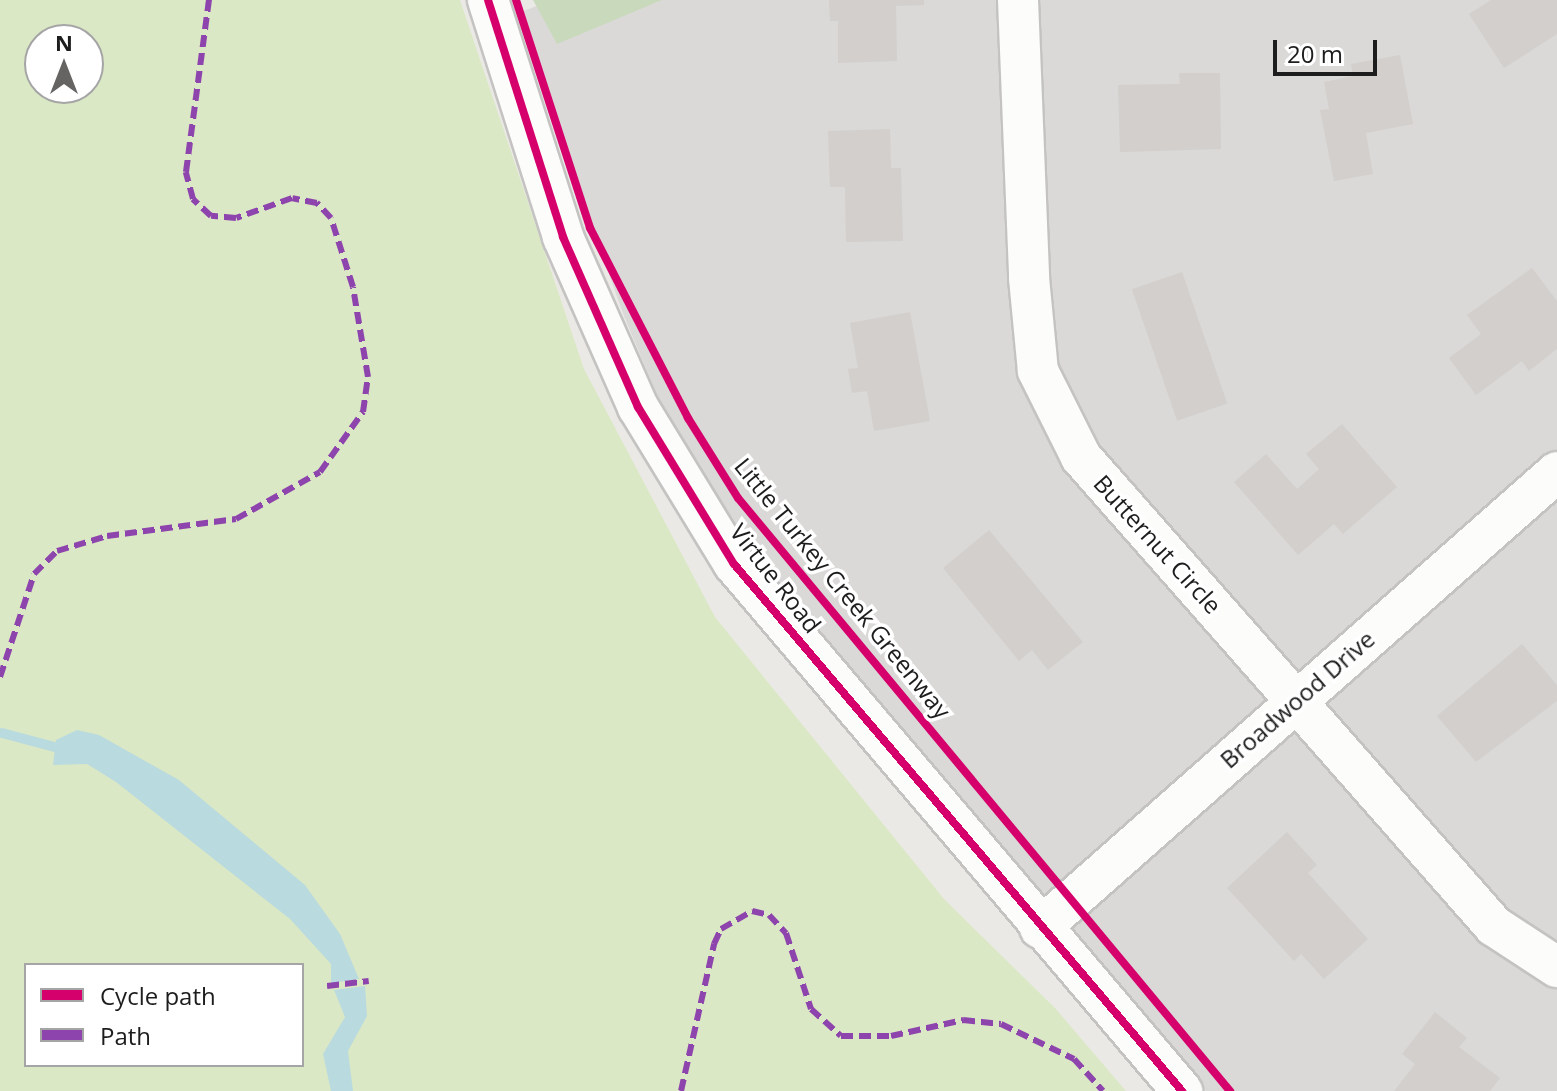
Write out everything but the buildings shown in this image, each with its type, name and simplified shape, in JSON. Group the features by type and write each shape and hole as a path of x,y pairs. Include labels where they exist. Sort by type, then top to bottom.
{"street":[{"name":"Virtue Road","path":"488,0 563,237 638,407 734,564 1040,928 1182,1091"},
{"name":"Butternut Circle","path":"1018,0 1029,278 1038,371 1081,457 1494,926 1557,967"},
{"name":"Broadwood Drive","path":"1040,928 1295,699 1557,472"}],"shaded area":[{"path":"552,0 1557,0 1557,1091 1206,1091 773,584 717,511 659,400 624,316 516,14"}],"green space":[{"path":"0,0 460,0 584,369 715,617 944,899 1055,1008 1126,1091 0,1091"},
{"path":"533,0 662,0 557,44"}],"water":[{"path":"77,730 99,735 179,780 305,885 340,934 359,979 331,983 331,964 290,919 116,782 87,764 53,765 56,740"},
{"path":"365,986 367,1016 348,1051 353,1091 331,1091 323,1054 345,1017 334,990"}],"waterway":[{"path":"2,733 66,750"}],"marked path":[{"path":"0,677 34,574 57,551 107,536 236,519 320,472 363,412 368,377 353,287 331,218 317,203 292,198 236,218 211,216 193,199 186,172 209,0"},
{"path":"681,1091 714,944 721,929 752,911 769,915 786,933 811,1009 841,1036 891,1036 963,1020 1001,1024 1074,1059 1103,1091"},
{"path":"327,986 369,981"}],"cycle path":[{"path":"488,0 563,237 638,407 734,564 1182,1091"},
{"name":"Little Turkey Creek Greenway","path":"516,0 590,228 688,418 738,498 1230,1091"}]}
